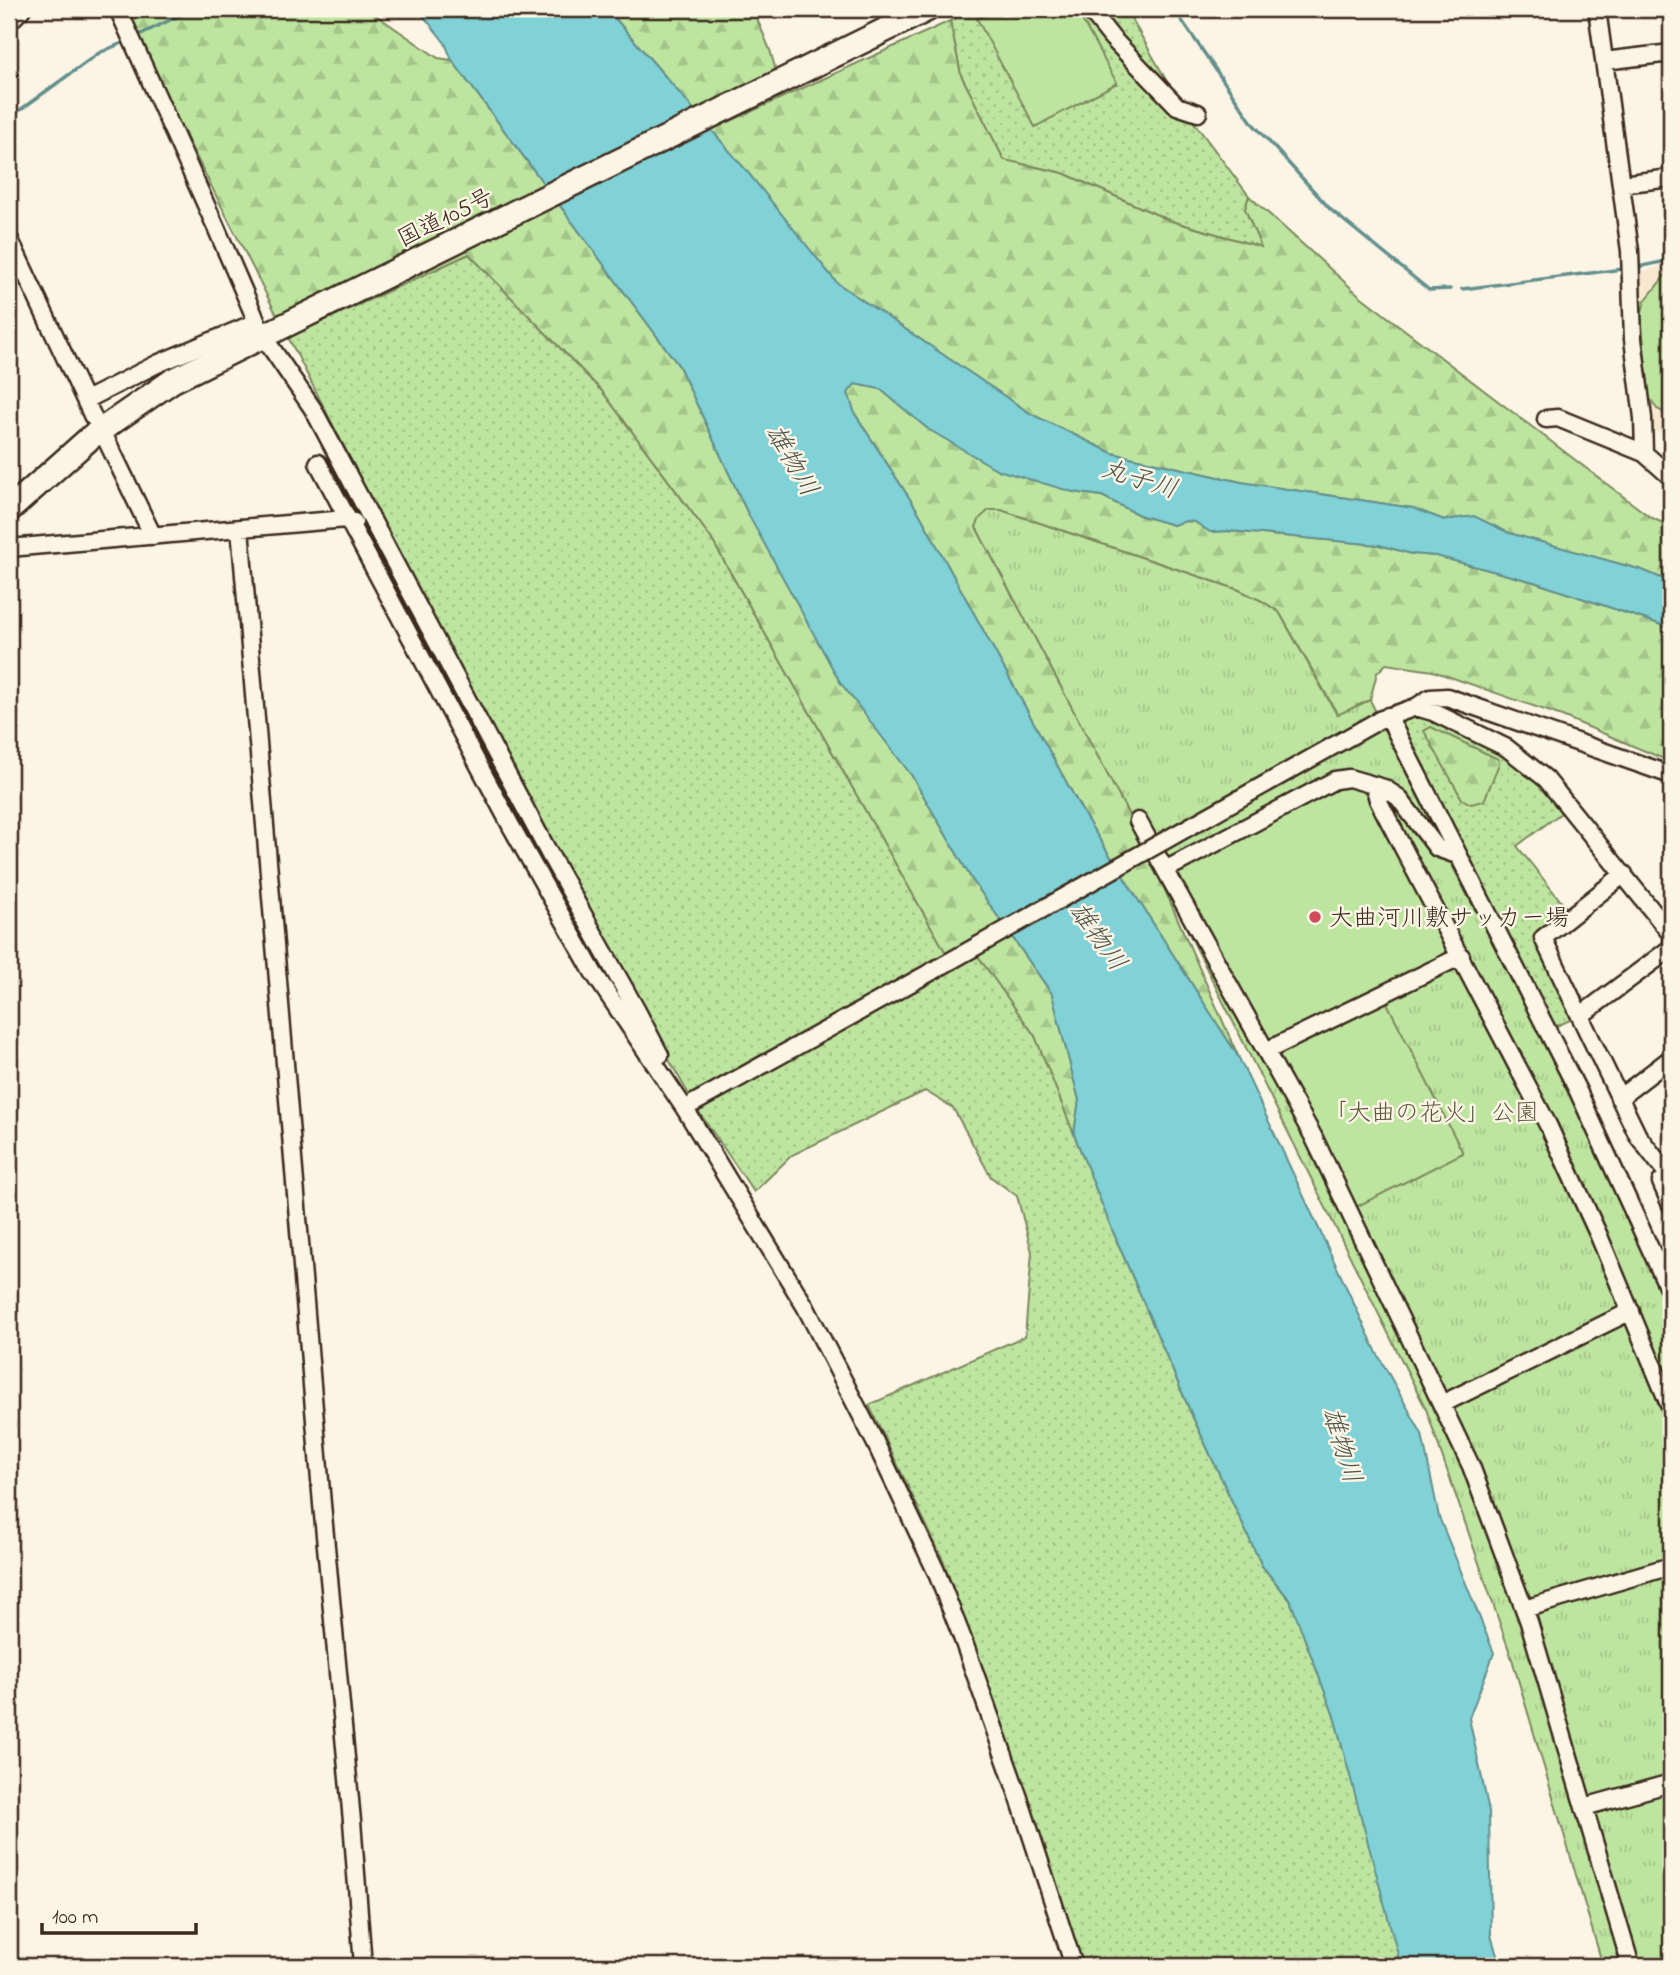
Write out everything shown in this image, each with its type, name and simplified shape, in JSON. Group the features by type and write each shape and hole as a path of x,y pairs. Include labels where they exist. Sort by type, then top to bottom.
{"highway":[{"name":"国道105号","path":"9,510 91,437 172,381 260,329 284,326 928,9"}],"street":[{"path":"9,22 22,9"},
{"path":"108,9 124,24"},
{"path":"118,9 260,329 313,409 551,857 659,1050 664,1076"},
{"path":"1089,9 1112,38 1177,106 1198,113"},
{"path":"1597,9 1630,251 1633,339 1643,418 1644,453"},
{"path":"1604,61 1671,53"},
{"path":"1621,184 1671,178"},
{"path":"9,238 93,417"},
{"path":"86,400 157,364 260,329"},
{"path":"1546,419 1558,418 1644,453 1671,477"},
{"path":"105,437 153,536"},
{"path":"318,463 346,519 407,625 511,826 593,972 664,1076 689,1106 805,1306 876,1442 936,1571 1019,1798 1074,1966"},
{"path":"9,548 346,519 362,527 380,548 389,553"},
{"path":"240,528 363,1966"},
{"path":"689,1106 1381,720 1416,707 1430,698 1447,697 1671,775"},
{"path":"1416,707 1433,712 1523,758 1546,779 1671,934"},
{"path":"1381,720 1457,855 1577,1089 1671,1294"},
{"path":"1165,870 1335,780 1349,778 1384,788 1398,797 1437,848 1457,855"},
{"path":"1374,785 1378,800 1548,1125 1599,1236 1671,1409"},
{"path":"1138,821 1319,1148 1471,1466 1524,1609 1631,1966"},
{"path":"1623,874 1543,938 1639,1136 1670,1175 1661,1182 1671,1205"},
{"path":"1580,1016 1671,948"},
{"path":"1266,1051 1461,956"},
{"path":"1619,1098 1671,1058"},
{"path":"1442,1404 1631,1311"},
{"path":"1524,1609 1671,1566"},
{"path":"1584,1807 1671,1783"}],"shaded area":[{"path":"1671,264 1671,436 1657,432 1649,425 1637,319 1637,277 1644,271"}],"green space":[{"path":"126,9 367,9 438,58 452,60 679,366 748,514 912,776 971,878 1052,994 1079,1100 1074,1134 1035,1036 977,955 954,967 711,538 602,391 469,254 288,337 141,48"},
{"path":"607,9 753,9 776,71 695,111"},
{"path":"974,9 996,9 977,19 1116,83 1076,9 1126,9 1178,101 1249,196 1245,209 1262,247 1171,221 1063,173 1004,160 961,75 950,21"},
{"path":"996,9 1076,9 1117,83 1035,127 977,19"},
{"path":"950,21 961,75 1004,160 1063,173 1171,221 1261,247 1245,209 1249,196 1359,295 1650,517 1671,527 1671,582 1642,570 1509,533 1474,517 1444,520 1413,508 1241,482 1112,453 1031,414 837,283 711,130"},
{"path":"469,254 602,391 711,538 954,967 977,954 1035,1036 1111,1227 1191,1413 1262,1566 1290,1600 1334,1716 1403,1966 1081,1966 944,1562 869,1405 1025,1336 1032,1252 1017,1196 991,1177 953,1108 925,1091 792,1155 754,1192 699,1112 566,881 288,337"},
{"path":"1671,268 1671,416 1657,409 1649,397 1641,315 1645,301"},
{"path":"855,384 881,389 928,429 1073,492 1102,496 1139,515 1173,525 1186,521 1195,522 1210,532 1230,531 1379,545 1412,554 1436,556 1534,582 1671,628 1671,762 1562,716 1433,671 1386,664 1377,673 1370,700 1338,715 1279,612 1262,601 1239,590 1001,510 989,510 976,527 1145,845 1239,1058 1086,818 919,513 855,414 848,393"},
{"name":"「大曲の花火」公園","path":"989,510 1001,510 1239,590 1279,612 1337,715 1370,700 1466,893 1552,1049 1616,1186 1671,1319 1671,1966 1603,1966 1512,1659 1426,1409 1145,845 976,527 980,518"},
{"path":"1419,714 1509,754 1538,778 1565,810 1517,846 1568,910 1536,936 1575,1018 1552,1028 1401,726 1403,719"},
{"path":"1431,727 1498,759 1499,764 1484,801 1471,804 1462,799 1424,731"},
{"name":"大曲河川敷サッカー場","path":"1343,785 1361,787 1372,799 1454,954 1267,1047 1175,880 1178,869"},
{"path":"1386,1001 1463,1153 1352,1209 1275,1056"}],"water":[{"path":"418,9 607,9 746,170 837,283 1031,414 1112,453 1241,482 1413,508 1444,520 1474,516 1509,533 1642,570 1671,582 1671,628 1534,582 1436,556 1412,554 1379,545 1230,531 1210,532 1195,522 1186,521 1173,525 1139,515 1102,496 1073,492 998,470 928,429 880,389 855,384 848,393 855,414 919,513 1086,818 1239,1058 1377,1353 1422,1434 1439,1517 1494,1653 1469,1718 1489,1811 1491,1935 1500,1966 1401,1966 1334,1716 1290,1600 1262,1566 1191,1413 1074,1134 1079,1100 1052,994 971,878 912,776 840,682 748,514 679,366 452,60 445,43"}],"waterway":[{"path":"139,35 193,9"},
{"path":"1174,9 1253,124 1331,210 1429,290 1450,289"},
{"path":"9,118 99,53 122,43"},
{"path":"1638,267 1671,260"},
{"path":"1462,289 1623,269"}],"place":[{"name":"大曲河川敷サッカー場","path":"1315,917"}],"water label":[{"name":"雄物川","path":"793,460"},
{"name":"丸子川","path":"1140,478"},
{"name":"雄物川","path":"1099,936"},
{"name":"雄物川","path":"1343,1445"}]}
